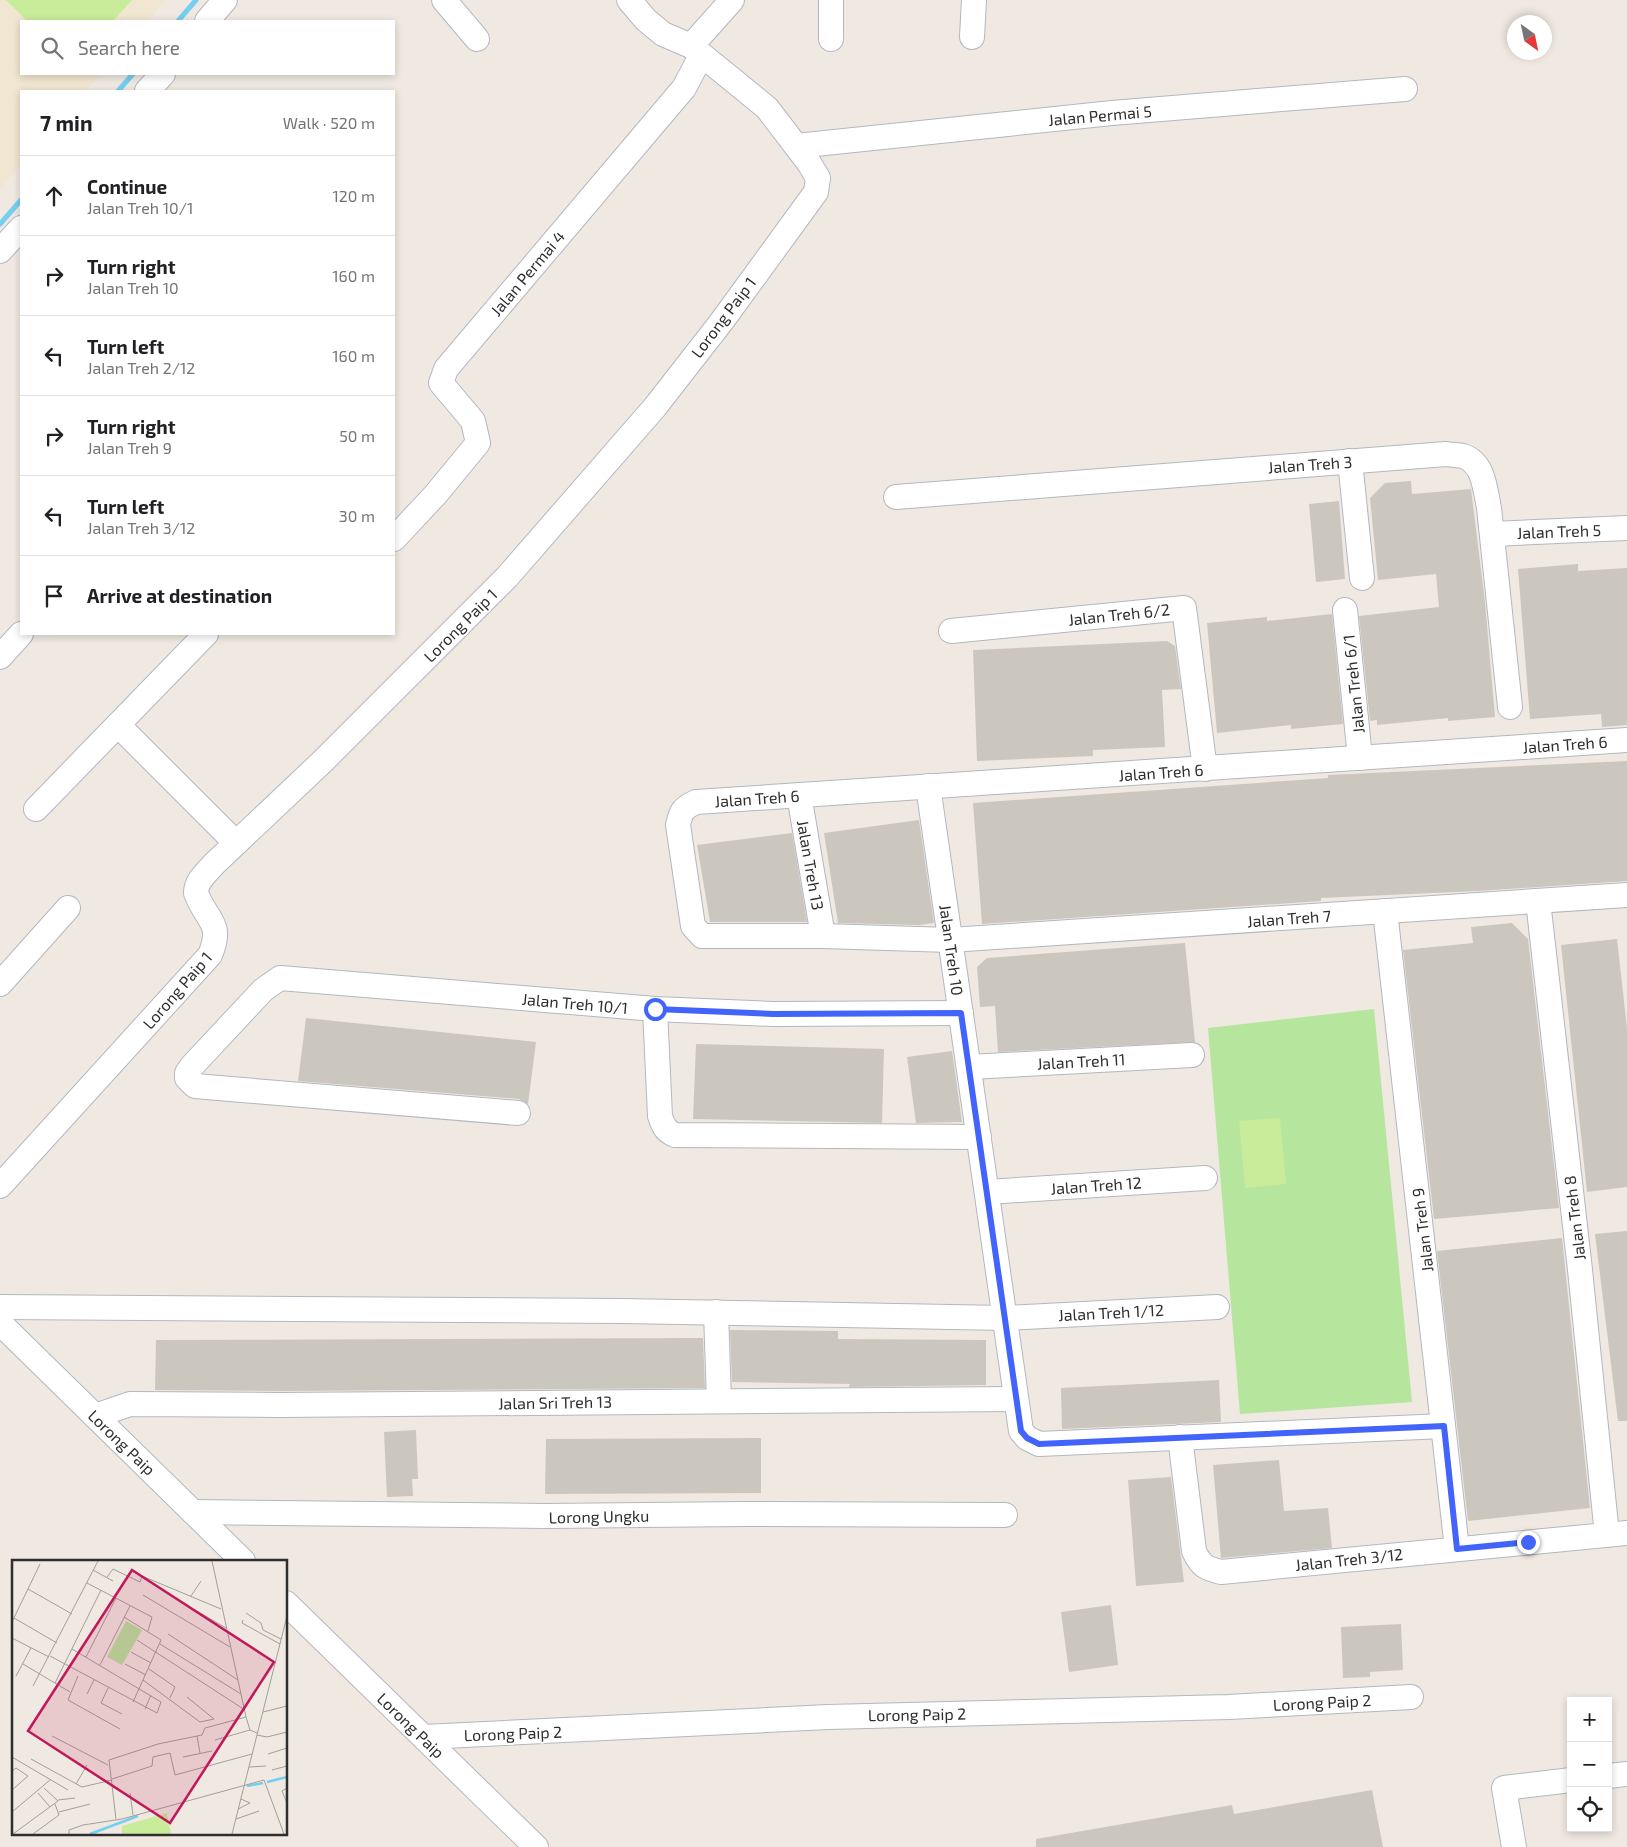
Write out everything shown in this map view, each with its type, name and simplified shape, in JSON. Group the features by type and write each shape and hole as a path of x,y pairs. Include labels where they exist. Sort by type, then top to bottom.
{"street":[{"path":"208,20 225,0"},
{"path":"444,0 477,39"},
{"name":"Lorong Paip 1","path":"0,1186 210,956 216,941 216,931 211,919 199,901 196,886 214,864 322,762 508,577 655,407 722,321 816,192 818,178 809,163 766,108 696,51 662,34 646,20 630,0"},
{"path":"696,51 732,0"},
{"path":"831,0 831,39"},
{"path":"972,37 974,0"},
{"name":"Jalan Permai 4","path":"395,539 436,494 478,443 473,421 441,384 446,369 684,88 696,51"},
{"path":"148,90 161,75"},
{"name":"Jalan Permai 5","path":"796,146 1112,113 1404,89"},
{"path":"0,251 20,229"},
{"name":"Jalan Treh 3","path":"896,497 1446,454 1463,456 1474,464 1483,478 1492,534 1510,707"},
{"path":"1350,461 1362,578"},
{"name":"Jalan Treh 5","path":"1492,534 1627,528"},
{"name":"Jalan Treh 6/2","path":"951,631 1184,608 1205,769"},
{"name":"Jalan Treh 6/1","path":"1345,610 1360,758"},
{"path":"0,657 20,635"},
{"path":"36,809 205,635"},
{"path":"118,725 236,843"},
{"name":"Jalan Treh 6","path":"702,936 693,926 678,825 681,812 687,806 696,802 1627,740"},
{"name":"Jalan Treh 10","path":"928,786 1021,1431 1027,1438 1039,1444 1180,1437"},
{"name":"Jalan Treh 13","path":"799,795 823,936"},
{"name":"Jalan Treh 7","path":"702,936 823,936 950,940 1627,895"},
{"name":"Jalan Treh 8","path":"1538,901 1580,1270 1617,1534"},
{"path":"0,984 68,908"},
{"name":"Jalan Treh 9","path":"1385,911 1457,1549"},
{"name":"Jalan Treh 10/1","path":"518,1113 195,1086 190,1083 187,1073 262,990 280,978 655,1009 773,1014 961,1013"},
{"path":"655,1009 660,1116 664,1126 675,1135 979,1137"},
{"name":"Jalan Treh 11","path":"969,1068 1192,1055"},
{"name":"Jalan Treh 12","path":"986,1192 1205,1178"},
{"name":"Jalan Treh 1/12","path":"0,1307 716,1312 1005,1318 1218,1307"},
{"path":"716,1312 719,1401"},
{"name":"Lorong Paip","path":"0,1323 242,1560"},
{"name":"Jalan Sri Treh 13","path":"95,1416 130,1404 280,1405 1016,1399"},
{"path":"1180,1437 1444,1426"},
{"name":"Jalan Treh 3/12","path":"1180,1437 1194,1551 1198,1560 1207,1569 1221,1572 1617,1534"},
{"name":"Lorong Ungku","path":"193,1512 535,1516 746,1514 1005,1515"},
{"name":"Lorong Paip","path":"288,1605 536,1847"},
{"name":"Lorong Paip 2","path":"424,1737 828,1716 1229,1707 1411,1697"},
{"path":"1612,1776 1627,1774"},
{"path":"1514,1847 1504,1788 1567,1780"}],"shaded area":[{"path":"0,0 166,0 148,20 20,20 20,75 100,75 86,90 20,90 20,165 0,189"}],"green space":[{"path":"6,0 132,0 114,20 26,20"},
{"path":"1374,1009 1412,1402 1240,1414 1208,1028"},
{"path":"1280,1118 1286,1184 1245,1188 1239,1121"}],"building":[{"path":"1411,481 1412,494 1471,489 1485,602 1495,717 1448,721 1448,718 1377,725 1377,720 1370,721 1359,616 1439,607 1436,574 1378,580 1370,498 1385,483"},
{"path":"1339,501 1345,579 1316,582 1309,504"},
{"path":"1578,564 1578,571 1627,568 1627,725 1602,727 1601,714 1530,719 1518,569"},
{"path":"1332,614 1343,724 1291,729 1291,725 1217,733 1207,623 1267,617 1267,621"},
{"path":"1167,641 1175,646 1181,689 1162,690 1165,747 1093,750 1093,756 977,761 973,650"},
{"path":"1627,761 1627,881 1478,891 1321,898 1321,901 982,924 973,803 1328,778 1328,775"},
{"path":"919,820 934,923 919,925 838,923 824,833"},
{"path":"792,833 807,922 710,922 697,845"},
{"path":"1512,923 1528,939 1559,1208 1434,1219 1403,950 1473,943 1471,927"},
{"path":"1617,939 1627,1028 1627,1187 1587,1192 1561,945"},
{"path":"1185,943 1195,1042 998,1052 995,1006 980,1007 977,967 987,958"},
{"path":"306,1018 536,1042 528,1104 519,1099 298,1081"},
{"path":"696,1044 884,1049 882,1123 693,1119"},
{"path":"952,1051 962,1122 916,1123 907,1057"},
{"path":"1627,1231 1627,1421 1618,1421 1595,1234"},
{"path":"1562,1238 1590,1508 1468,1521 1437,1251"},
{"path":"730,1330 838,1331 838,1339 986,1340 986,1385 849,1387 850,1384 732,1382"},
{"path":"703,1338 705,1388 155,1390 156,1340"},
{"path":"1219,1380 1221,1422 1062,1429 1061,1388"},
{"path":"416,1430 418,1479 412,1479 413,1496 387,1497 384,1432"},
{"path":"761,1438 761,1493 545,1494 546,1439"},
{"path":"1279,1460 1284,1511 1328,1508 1332,1548 1221,1558 1213,1465"},
{"path":"1171,1477 1184,1582 1136,1586 1128,1480"},
{"path":"1111,1605 1118,1665 1069,1672 1061,1612"},
{"path":"1401,1624 1403,1670 1370,1672 1370,1677 1343,1678 1341,1627"},
{"path":"1372,1790 1383,1847 1036,1847 1036,1839 1232,1805 1234,1814"}],"waterway":[{"path":"179,20 196,0"},
{"path":"119,90 132,75"},
{"path":"0,224 20,201"}],"route":[{"path":"655,1009 773,1014 961,1013 1021,1431 1027,1438 1039,1444 1444,1426 1457,1549 1528,1542"}]}
